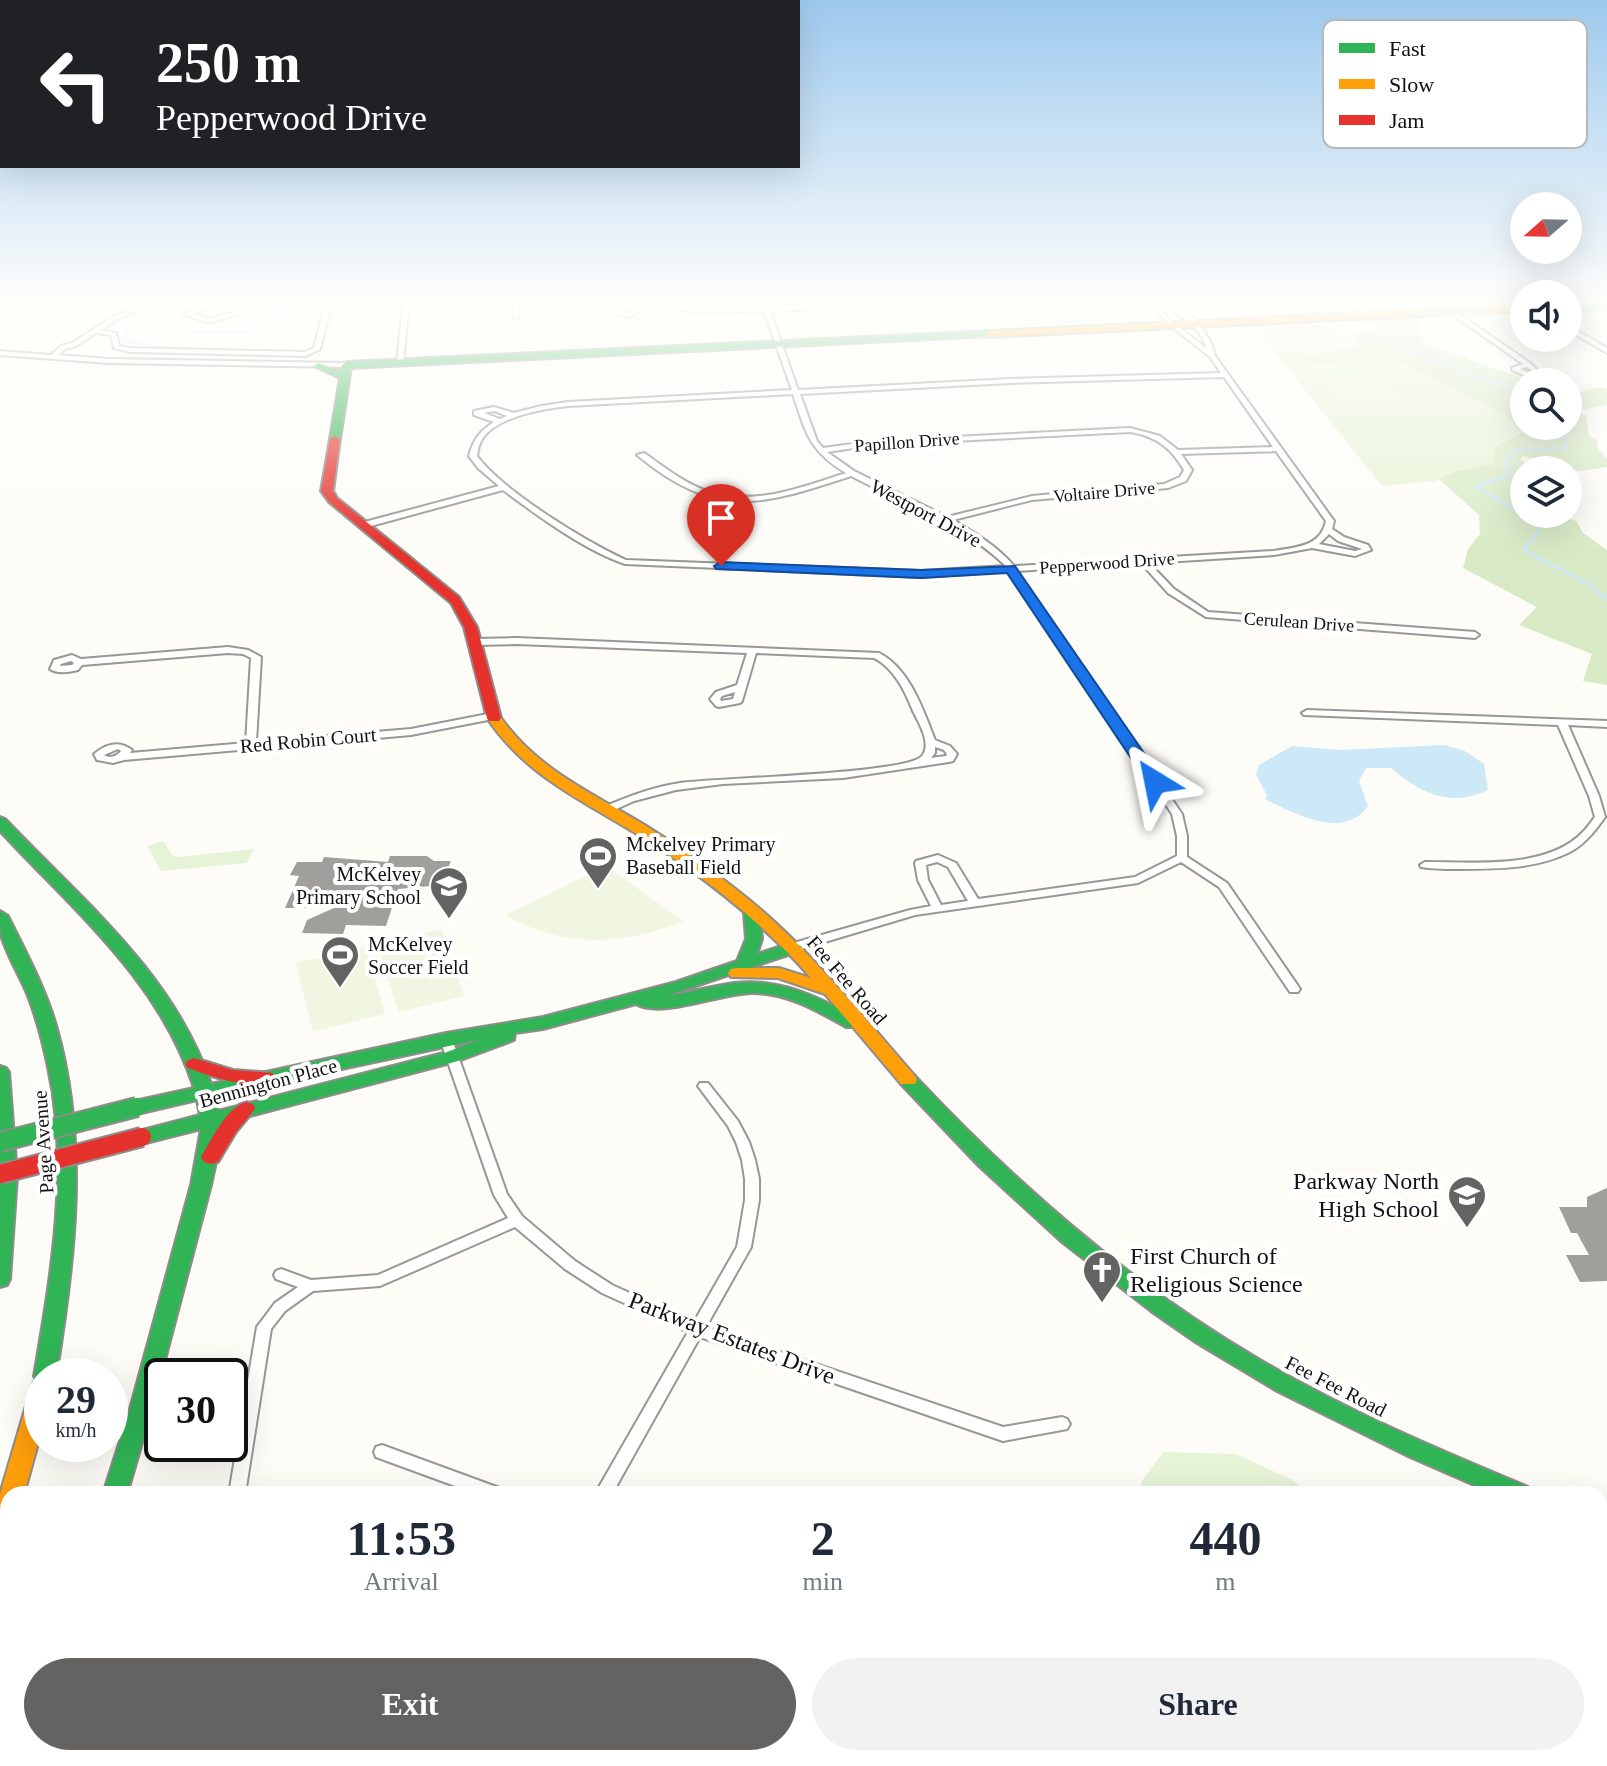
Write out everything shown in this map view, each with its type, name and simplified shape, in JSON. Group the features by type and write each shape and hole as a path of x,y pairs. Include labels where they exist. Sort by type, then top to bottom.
{"main road":[{"name":"Fee Fee Road","path":"344,384 327,491 455,600 466,613 493,716 505,735 542,767 649,834 794,947 941,1116 1021,1194 1169,1313 1272,1376 1391,1437 1502,1486"},
{"path":"0,822 130,954 163,1000 194,1064 208,1119 211,1136 156,1354 117,1486"},
{"path":"744,965 755,947 757,936 752,912"},
{"name":"Page Avenue","path":"0,916 49,1030 63,1104 68,1183 66,1227 63,1273 48,1358"},
{"name":"Bennington Place","path":"0,1142 203,1091 446,1039 543,1023 633,1001 794,947"},
{"path":"720,973 779,973 829,989"},
{"path":"633,1001 664,1005 738,987 775,986 794,990 863,1029"},
{"name":"Bennington Place","path":"0,1174 452,1057 543,1023"},
{"path":"194,1064 233,1076 267,1077"},
{"name":"Page Avenue","path":"0,1072 8,1140 9,1190 0,1279"},
{"path":"202,1171 229,1127 246,1109"},
{"path":"14,1486 24,1452"}],"street":[{"path":"793,384 820,451"},
{"path":"501,422 477,413 494,409 515,416 568,404 954,384"},
{"path":"1232,384 1330,521 1327,534"},
{"name":"Pepperwood Drive","path":"515,416 480,438 473,455 475,461 504,487 605,554 625,562 921,574 1274,553 1311,545 1327,534 1367,550 1355,554 1311,545"},
{"name":"Papillon Drive","path":"820,451 874,443 1120,430 1153,435 1166,440 1179,452"},
{"path":"1179,452 1279,449"},
{"name":"Westport Drive","path":"820,451 852,473 944,520 998,553 1177,814 1182,836 1182,858"},
{"name":"Voltaire Drive","path":"944,520 1011,501 1174,484 1185,477 1188,470 1179,452"},
{"path":"641,455 695,488 720,497 770,498 852,473"},
{"path":"364,525 504,487"},
{"name":"Cerulean Drive","path":"1143,561 1171,591 1206,614 1475,635"},
{"path":"476,642 752,650 885,658 899,675 928,752 904,767 803,778 661,787 632,796 608,809"},
{"path":"79,662 228,650 256,657 251,744"},
{"path":"741,687 752,650"},
{"path":"1307,713 1563,725 1607,724"},
{"name":"Red Robin Court","path":"122,757 415,731 493,716"},
{"path":"1425,865 1534,860 1570,851 1591,835 1600,817 1563,725"},
{"path":"938,909 923,880 920,863 938,858 952,865 975,904"},
{"path":"794,947 878,922 938,909 1138,880 1182,858 1223,885 1294,989"},
{"name":"Parkway Estates Drive","path":"446,1039 501,1195 517,1220 570,1265 607,1289 698,1330 1003,1434 1062,1424"},
{"path":"608,1486 744,1247 754,1208 753,1171 748,1157 730,1115 704,1086"},
{"path":"281,1275 310,1286 380,1280 517,1220"},
{"path":"238,1486 264,1327 280,1307 310,1286"},
{"path":"382,1452 474,1486"}],"green space":[{"path":"1301,384 1449,384 1510,416 1510,440 1495,447 1495,462 1491,468 1456,471 1435,481 1382,486"},
{"path":"1330,384 1378,384 1400,399 1344,401"},
{"path":"1446,384 1510,384 1510,420 1503,412"},
{"path":"1598,387 1607,389 1607,405 1582,410 1582,391"},
{"path":"1582,412 1586,417 1589,435 1597,441 1597,447 1607,459 1607,467 1582,471 1582,456 1510,456 1510,528 1580,528 1607,550 1607,685 1583,681 1592,654 1519,625 1537,607 1463,568 1468,549 1480,534 1479,515 1439,479 1456,471 1494,464 1495,447 1510,439 1582,440"},
{"path":"163,841 173,856 178,857 254,849 247,863 161,871 147,846"},
{"name":"Mckelvey Primary Baseball Field","path":"606,866 683,921 639,935 593,940 549,933 506,915"},
{"name":"McKelvey Soccer Field","path":"442,929 464,996 398,1012 378,943"},
{"name":"McKelvey Soccer Field","path":"366,947 385,1014 313,1032 296,963"},
{"path":"1163,1452 1236,1454 1300,1486 1141,1486"}],"water":[{"path":"1445,745 1465,751 1484,764 1488,790 1461,798 1448,798 1424,791 1391,768 1366,768 1359,781 1368,806 1346,822 1333,823 1304,817 1265,799 1267,795 1256,775 1259,765 1292,746 1339,750"}],"building":[{"name":"McKelvey Primary School","path":"390,856 427,856 434,861 451,861 441,885 398,889 386,926 346,925 343,934 302,933 307,920 334,908 285,908 299,876 290,875 297,862 322,862 324,857 388,862"},
{"path":"1607,1188 1607,1281 1580,1282 1566,1255 1589,1255 1577,1233 1571,1233 1559,1207 1587,1207 1587,1197"}],"waterway":[{"path":"1504,384 1510,387"},
{"path":"1566,440 1567,448 1513,451 1505,463 1510,476 1476,486 1539,524 1538,532 1524,550 1592,586 1607,599"}],"traffic: fast":[{"path":"335,439 344,384"},
{"path":"0,822 101,924 146,977 185,1042 209,1108 209,1143 201,1185 117,1486"},
{"path":"744,965 754,939 752,912"},
{"path":"0,916 48,1029 64,1115 66,1202 59,1289 48,1358"},
{"path":"137,1107 446,1039 543,1023 682,986 794,947"},
{"path":"643,1002 669,1001 732,989 769,988 801,997 852,1023"},
{"path":"142,1137 452,1057 508,1036"},
{"path":"0,1072 7,1176 0,1279"},
{"path":"908,1080 1027,1199 1113,1272 1158,1305 1284,1384 1418,1450 1501,1486"},
{"path":"0,1142 137,1107"}],"traffic: slow":[{"path":"494,718 507,737 540,768 678,854 730,891 765,921 808,964 908,1080"},
{"path":"737,973 779,973 827,989"},
{"path":"14,1486 24,1452"}],"traffic: jam":[{"path":"335,439 327,491 333,500 455,600 464,613 475,642 484,688 494,718"},
{"path":"194,1064 233,1076 267,1077"},
{"path":"211,1157 229,1127 246,1109"},
{"path":"0,1174 142,1137"}],"place":[{"name":"Mckelvey Primary Baseball Field","path":"598,890"},
{"name":"McKelvey Primary School","path":"449,920"},
{"name":"McKelvey Soccer Field","path":"340,989"},
{"name":"Parkway North High School","path":"1467,1229"},
{"name":"First Church of Religious Science","path":"1102,1304"}],"route":[{"path":"721,566 921,574 1011,569 1155,782"}]}
